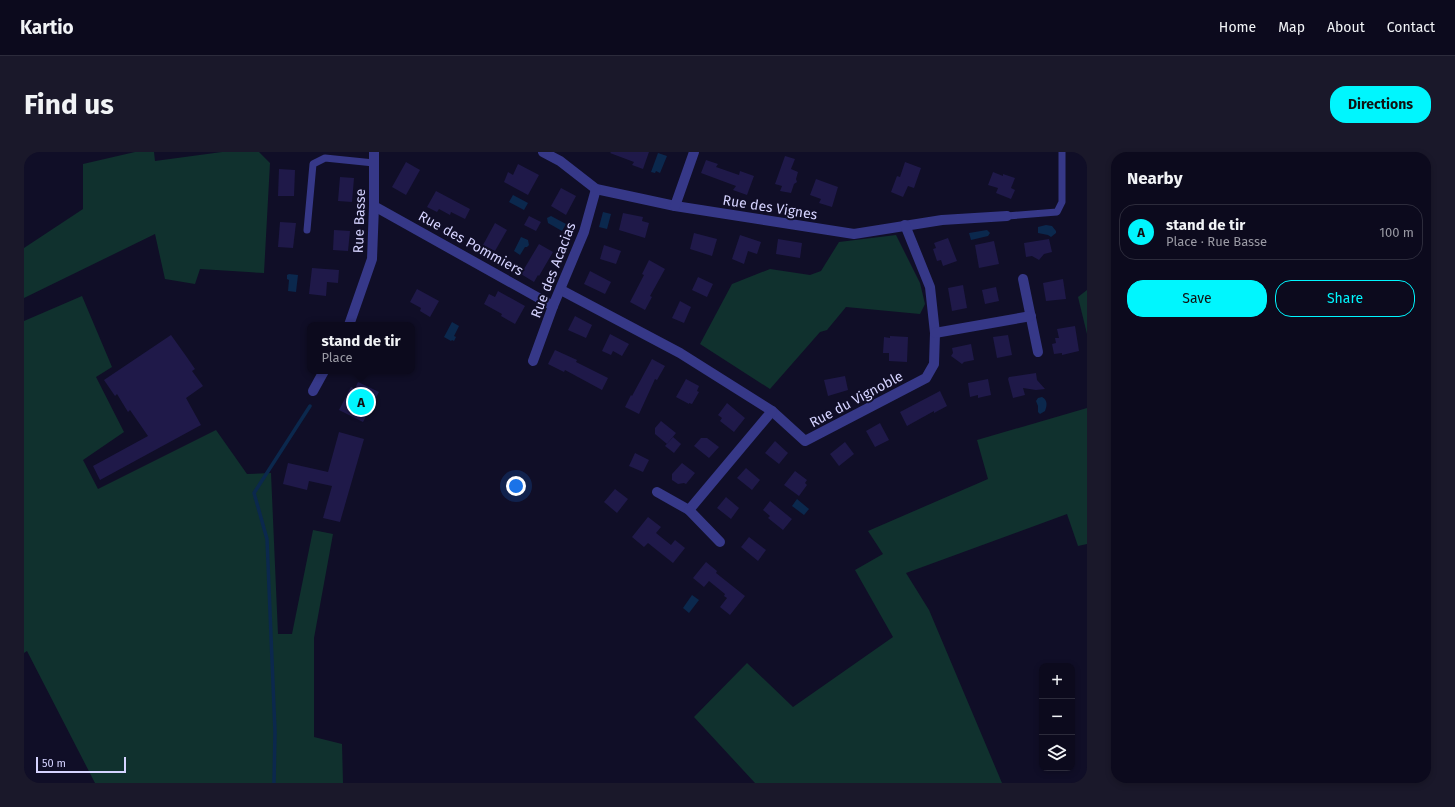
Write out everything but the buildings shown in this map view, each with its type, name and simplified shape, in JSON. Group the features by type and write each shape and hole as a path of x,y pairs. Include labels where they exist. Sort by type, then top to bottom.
{"street":[{"name":"Rue Basse","path":"350,322 372,259 374,152"},
{"name":"Rue des Vignes","path":"543,152 560,161 596,189 675,206 854,234 942,220 1007,216"},
{"path":"675,206 694,152"},
{"name":"Rue des Acacias","path":"533,361 553,306 584,232 596,189"},
{"name":"Rue des Pommiers","path":"374,206 553,306"},
{"name":"Rue du Vignoble","path":"561,290 680,353 772,411 805,441 926,378 934,364 935,333 930,287 905,225"},
{"path":"1023,279 1038,352"},
{"path":"935,333 1031,316"},
{"path":"313,390 322,374"},
{"path":"689,510 772,411"},
{"path":"657,492 689,510 720,542"}],"lane":[{"path":"1007,216 1057,212 1062,202 1062,152"},
{"path":"307,230 312,164 325,158 374,163"}],"green space":[{"path":"135,152 154,152 155,161 222,152 259,152 270,163 264,273 200,269 195,284 165,279 155,234 24,298 24,248 83,209 83,164"},
{"path":"896,235 920,283 925,304 920,314 846,307 827,330 820,332 770,389 700,344 732,284 770,269 810,275 821,271 839,242"},
{"path":"1087,290 1087,334 1078,297"},
{"path":"82,296 112,367 96,377 124,432 83,460 98,489 216,430 247,474 271,473 278,634 292,634 313,530 333,534 314,638 314,737 342,744 343,783 95,783 27,651 24,653 24,321"},
{"path":"1087,408 1087,544 1078,546 1067,514 906,573 929,610 1002,783 755,783 694,717 747,663 793,707 893,637 855,570 883,554 868,531 988,479 977,440"}],"water":[{"path":"658,153 667,156 660,173 656,171 655,173 651,172"},
{"path":"513,195 528,203 524,210 509,202"},
{"path":"603,212 611,214 607,229 599,227"},
{"path":"551,216 566,224 562,231 548,223 547,218"},
{"path":"1046,225 1052,226 1056,231 1056,233 1051,237 1038,233 1038,227"},
{"path":"987,230 990,233 988,236 971,240 969,233"},
{"path":"521,237 528,240 529,245 525,247 520,255 514,251"},
{"path":"287,275 298,275 296,292 288,291 289,280 287,279"},
{"path":"452,322 459,326 454,336 456,337 454,341 444,337"},
{"path":"1042,397 1046,401 1047,405 1045,411 1040,414 1038,412 1036,401 1038,398"},
{"path":"797,499 809,509 804,515 792,506"},
{"path":"692,595 699,600 689,613 683,608"}],"waterway":[{"path":"274,783 275,732 267,539 254,493 310,406"}],"place":[{"name":"stand de tir","path":"361,402"}]}
